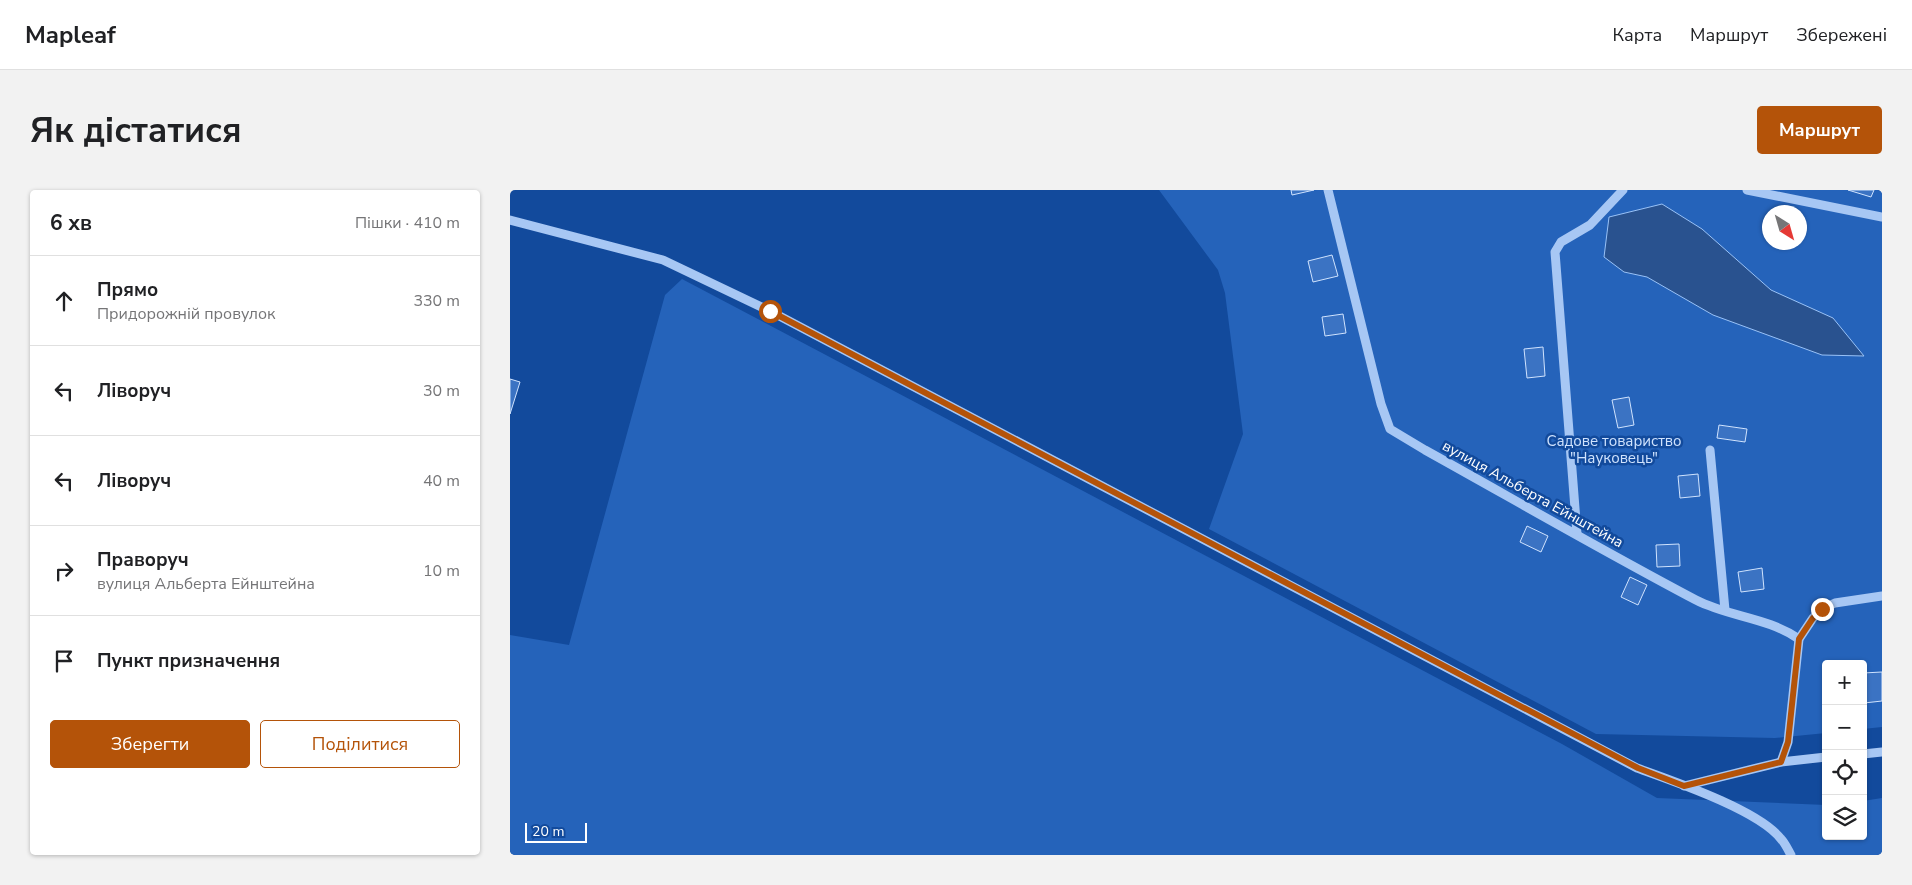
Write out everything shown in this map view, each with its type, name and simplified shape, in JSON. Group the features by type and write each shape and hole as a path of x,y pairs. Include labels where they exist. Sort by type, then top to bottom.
{"street":[{"name":"вулиця Альберта Ейнштейна","path":"1328,190 1381,404 1390,428 1425,450 1698,601 1769,622 1784,628 1799,639"},
{"path":"1577,534 1555,252 1561,242 1590,225 1623,190"},
{"path":"1747,190 1882,217"},
{"path":"510,220 663,260 770,311 1638,768 1749,814 1780,838 1791,855"},
{"path":"1710,450 1725,610"},
{"path":"1781,762 1788,742 1799,639 1813,618 1822,609 1835,603 1882,596"},
{"path":"1867,754 1882,752"},
{"path":"1684,786 1781,762 1822,757"}],"green space":[{"name":"Садове товариство \"Науковець\"","path":"1159,190 1882,190 1882,727 1867,729 1867,660 1822,660 1822,733 1775,738 1596,734 1209,529 1243,434 1225,293 1218,270"},
{"path":"682,279 1562,744 1657,798 1822,805 1822,840 1867,840 1867,800 1882,798 1882,855 510,855 510,635 569,645 665,295"}],"shaded area":[{"path":"1662,204 1702,229 1771,290 1833,318 1864,356 1822,355 1713,315 1647,277 1624,272 1604,257 1609,217"}],"building":[{"path":"1291,190 1314,190 1292,195"},
{"path":"1848,190 1874,190 1871,197"},
{"path":"1332,255 1338,276 1313,282 1308,261"},
{"path":"1343,314 1346,333 1325,336 1322,317"},
{"path":"1543,347 1545,376 1527,378 1524,349"},
{"path":"510,379 520,382 510,414"},
{"path":"1629,397 1634,425 1618,428 1612,400"},
{"path":"1719,425 1747,429 1745,442 1717,438"},
{"path":"1698,474 1700,496 1680,498 1678,476"},
{"path":"1527,526 1548,536 1541,552 1520,542"},
{"path":"1679,544 1680,566 1657,567 1656,545"},
{"path":"1762,568 1764,589 1741,592 1738,572"},
{"path":"1630,577 1647,585 1638,605 1621,597"},
{"path":"1882,672 1882,701 1867,703 1867,673"}],"route":[{"path":"770,311 1638,768 1684,786 1781,762 1788,742 1799,639 1813,618 1822,609"}]}
